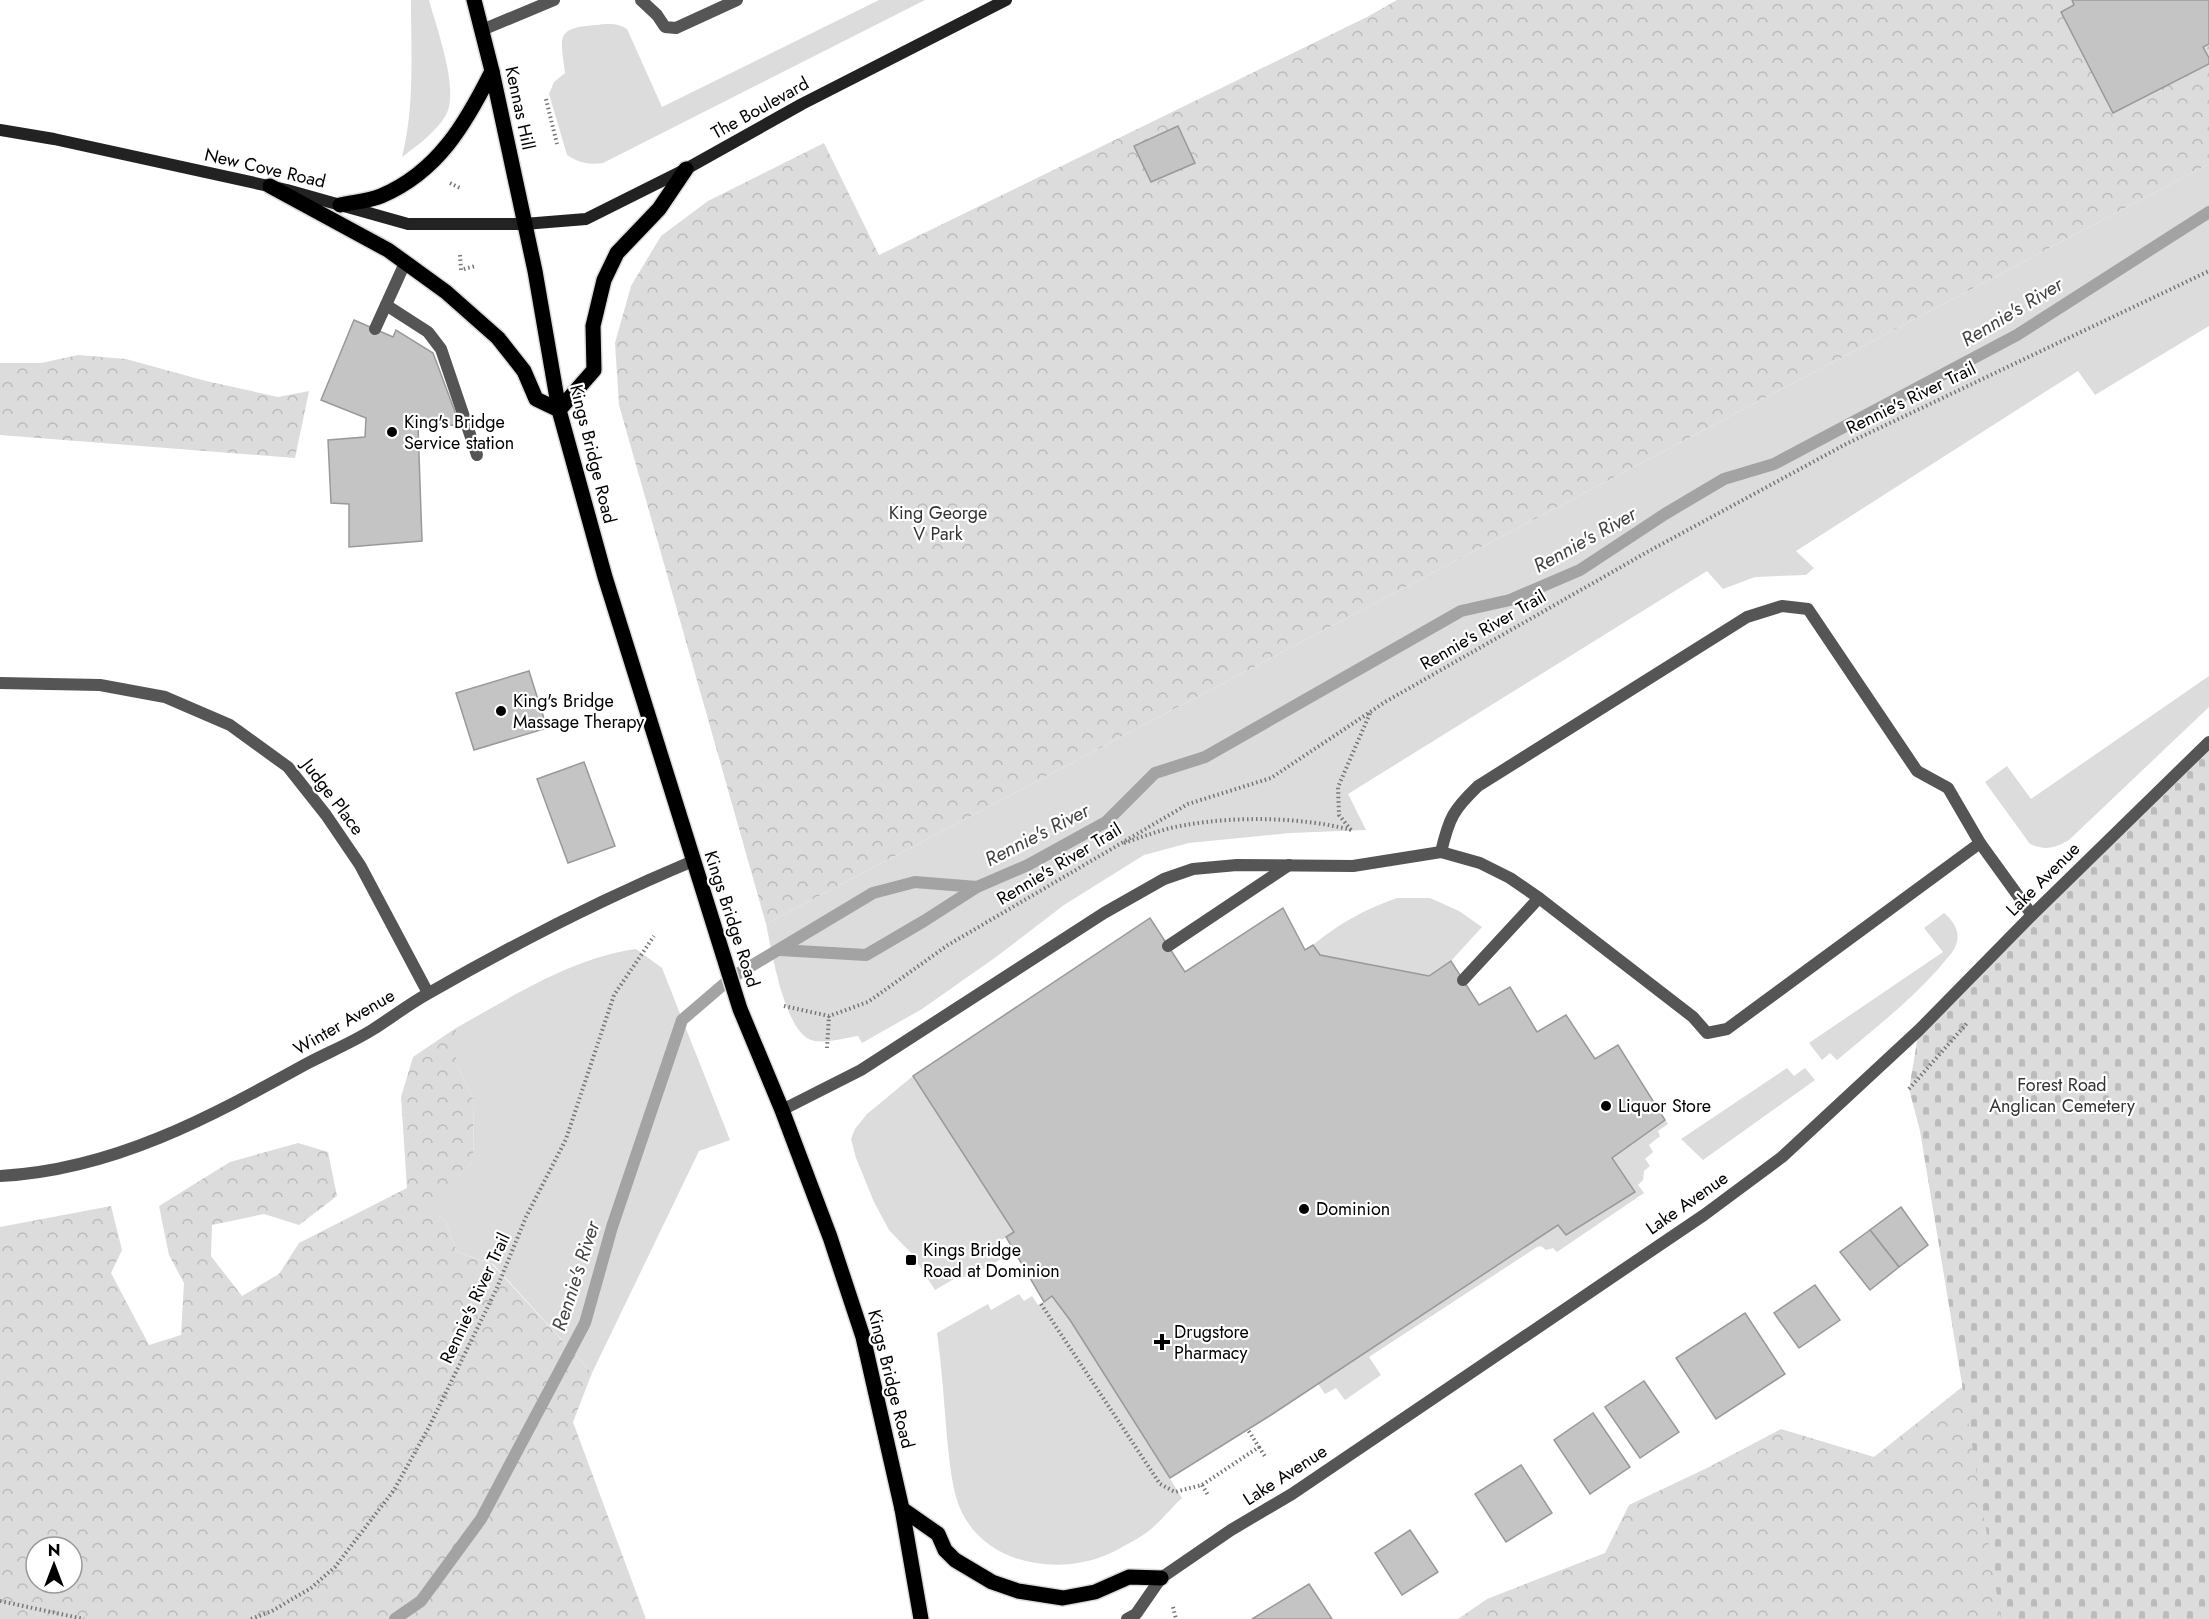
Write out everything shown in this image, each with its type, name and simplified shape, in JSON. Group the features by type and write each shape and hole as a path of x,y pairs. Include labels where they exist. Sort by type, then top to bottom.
{"main road":[{"name":"Kennas Hill","path":"474,0 492,71 524,224"},
{"path":"340,205 379,197 401,186 437,156 458,133 492,71"},
{"path":"270,186 388,250 446,292 498,338 524,371 536,399 559,410 594,370 592,326 604,280 617,253 659,209 686,169"},
{"name":"Kings Bridge Road","path":"524,224 535,270 559,410 605,577 740,1009 782,1110 830,1237 863,1337 902,1509 921,1619"},
{"path":"902,1509 938,1534 945,1550 956,1560 992,1582 1018,1592 1063,1598 1095,1592 1129,1577 1161,1578"}],"street":[{"path":"482,30 554,0"},
{"path":"641,0 657,15 665,27 676,28 736,0"},
{"name":"The Boulevard","path":"524,224 586,219 686,169 802,104 1006,0"},
{"name":"New Cove Road","path":"0,130 54,139 270,186 408,224 524,224"},
{"path":"375,329 405,263"},
{"path":"386,305 408,317 428,332 441,349 477,454"},
{"path":"1441,852 1447,826 1458,806 1478,786 1747,617 1782,606 1808,609 1917,771 1948,788 1980,843 2032,915"},
{"name":"Judge Place","path":"0,683 100,685 165,697 230,725 288,767 326,815 360,865 428,993"},
{"name":"Lake Avenue","path":"1127,1619 1136,1614 1161,1578 1231,1530 1292,1494 1704,1215 1782,1157 1919,1030 2032,915 2209,742"},
{"path":"782,1110 861,1070 1104,913 1164,879 1193,869 1237,865 1353,866 1441,852 1480,863 1510,878 1539,898 1693,1017 1707,1033 1726,1029 1980,843"},
{"name":"Winter Avenue","path":"0,1176 23,1175 92,1162 149,1143 203,1120 371,1031 428,993 616,894 693,861"},
{"path":"1168,946 1288,865"},
{"path":"1463,980 1539,898"}],"path":[{"path":"546,99 557,144"},
{"path":"448,192 450,183"},
{"path":"460,255 461,270 475,266"},
{"name":"Rennie's River Trail","path":"829,1016 868,1002 948,945 1188,804 1271,778 1371,710 1649,551 1846,444 2209,271"},
{"path":"1115,846 1156,832 1187,825 1221,822 1284,820 1327,824 1351,830 1339,815 1338,787 1371,710"},
{"name":"Rennie's River Trail","path":"250,1619 272,1611 311,1588 335,1566 394,1490 429,1426 496,1290 526,1217 566,1139 614,995 654,936"},
{"path":"784,1006 829,1016 827,1048"},
{"path":"1041,1304 1160,1484 1175,1492 1202,1485 1259,1447"},
{"path":"1248,1430 1266,1458"},
{"path":"1202,1485 1208,1495"},
{"path":"0,1601 84,1619"},
{"path":"1172,1607 1176,1619"}],"green space":[{"path":"411,0 429,0 449,75 450,104 446,115 437,127 402,157 411,99"},
{"path":"879,0 925,0 603,163 584,163 567,155 549,94 554,82 565,73 562,43 566,32 572,29 582,26 615,24 627,29 662,107"},
{"name":"King George V Park","path":"1397,0 2209,0 2209,164 766,924 619,405 615,343 631,286 661,236 708,201 824,143 879,255 1369,16"},
{"path":"2209,164 2209,326 2095,395 2078,371 1796,551 1814,568 1806,575 1755,577 1723,589 1707,571 1348,794 1366,830 1290,833 1189,843 1144,855 1064,905 922,1009 862,1043 858,1036 839,1040 812,1040 799,1030 791,1017 775,968 766,924"},
{"path":"78,355 126,359 206,381 278,397 309,391 295,458 0,435 0,363 41,363"},
{"path":"2209,676 2209,707 2064,843 2046,848 2030,844 1985,782 2007,766 2031,799"},
{"name":"Forest Road Anglican Cemetery","path":"2209,742 2209,1619 2001,1619 1920,1131 1909,1089 1919,1030"},
{"path":"1397,898 1430,898 1459,911 1482,927 1451,961 1429,976 1320,955 1313,945 1353,917"},
{"path":"1944,913 1955,927 1958,936 1953,951 1940,967 1903,1004 1837,1060 1830,1053 1822,1060 1809,1043 1943,952 1924,928"},
{"path":"636,949 662,968 730,1140 699,1151 592,1373 493,1264 457,1252 445,1220 425,1208 473,1161 474,1101 456,1062 456,1028 565,970 588,961"},
{"path":"456,1028 456,1062 474,1101 473,1161 426,1208 445,1220 457,1252 492,1264 592,1373 573,1422 646,1619 0,1619 0,1227 111,1206 122,1250 111,1273 149,1345 181,1335 184,1283 169,1255 159,1206 230,1162 298,1143 328,1152 337,1196 299,1225 264,1214 212,1225 211,1256 242,1296 279,1274 299,1243 407,1188 401,1097 413,1057"},
{"path":"1787,1068 1794,1076 1805,1068 1815,1080 1703,1160 1681,1139"},
{"path":"913,1076 1014,1232 997,1243 1003,1258 973,1275 954,1279 935,1290 912,1254 889,1230 874,1202 856,1158 851,1139 855,1129 867,1114"},
{"path":"1665,1120 1668,1124 1658,1131 1660,1136 1649,1145 1653,1152 1645,1159 1650,1166 1644,1171 1643,1180 1638,1185 1644,1193 1557,1252 1553,1248 1546,1250 1541,1246 1537,1247 1369,1357 1381,1375 1345,1400 1336,1388 1325,1394 1318,1384 1558,1225 1566,1234 1635,1192 1612,1158"},
{"path":"1019,1294 1024,1301 1032,1296 1038,1305 1052,1296 1070,1320 1182,1498 1146,1533 1115,1551 1093,1560 1069,1564 1045,1564 1021,1560 1000,1551 981,1538 966,1520 956,1497 949,1460 937,1333 988,1304 991,1310"},
{"path":"1995,1361 2209,1619 1458,1619 1487,1599 1605,1553 1629,1505 1781,1429 1874,1457"}],"building":[{"path":"2072,0 2209,0 2209,44 2203,47 2209,58 2209,64 2113,113 2061,12 2074,5"},
{"path":"1178,126 1195,163 1151,182 1134,146"},
{"name":"King's Bridge Service station","path":"354,320 393,337 396,330 433,353 460,425 418,426 422,541 349,547 349,504 331,503 328,440 365,437 366,418 321,400"},
{"name":"King's Bridge Massage Therapy","path":"529,671 547,728 474,750 456,693"},
{"path":"584,762 615,846 568,863 537,779"},
{"name":"Dominion","path":"1283,908 1305,950 1313,945 1320,955 1429,976 1451,961 1479,1005 1510,987 1537,1032 1566,1015 1595,1059 1618,1045 1665,1120 1612,1158 1635,1192 1566,1235 1558,1225 1271,1415 1170,1478 1070,1320 1052,1296 1044,1302 1006,1237 1014,1232 913,1076 1150,918 1185,972"},
{"path":"1901,1207 1928,1245 1899,1267 1870,1230"},
{"path":"1870,1230 1899,1267 1870,1290 1840,1252"},
{"path":"1815,1285 1840,1320 1799,1348 1774,1313"},
{"path":"1745,1313 1785,1374 1716,1419 1676,1358"},
{"path":"1644,1381 1679,1432 1640,1458 1605,1407"},
{"path":"1593,1413 1630,1467 1590,1494 1554,1440"},
{"path":"1521,1465 1552,1513 1506,1542 1475,1494"},
{"path":"1410,1530 1438,1572 1402,1595 1375,1553"},
{"path":"1309,1584 1332,1619 1252,1619"}],"waterway":[{"name":"Rennie's River","path":"780,950 866,955 977,887 1028,865 1106,822 1155,773 1205,757 1461,611 1510,600 1580,570 1665,514 1724,479 1774,464 2017,335 2209,212"},
{"name":"Rennie's River","path":"395,1619 421,1601 481,1519 585,1323 612,1227 682,1020 731,978 873,893 915,882 977,887"}],"place":[{"name":"King's Bridge Service station","path":"392,432"},
{"name":"King's Bridge Massage Therapy","path":"501,711"},
{"name":"Liquor Store","path":"1606,1106"},
{"name":"Dominion","path":"1304,1209"},
{"name":"Kings Bridge Road at Dominion","path":"911,1260"},
{"name":"Drugstore Pharmacy","path":"1162,1342"}]}
